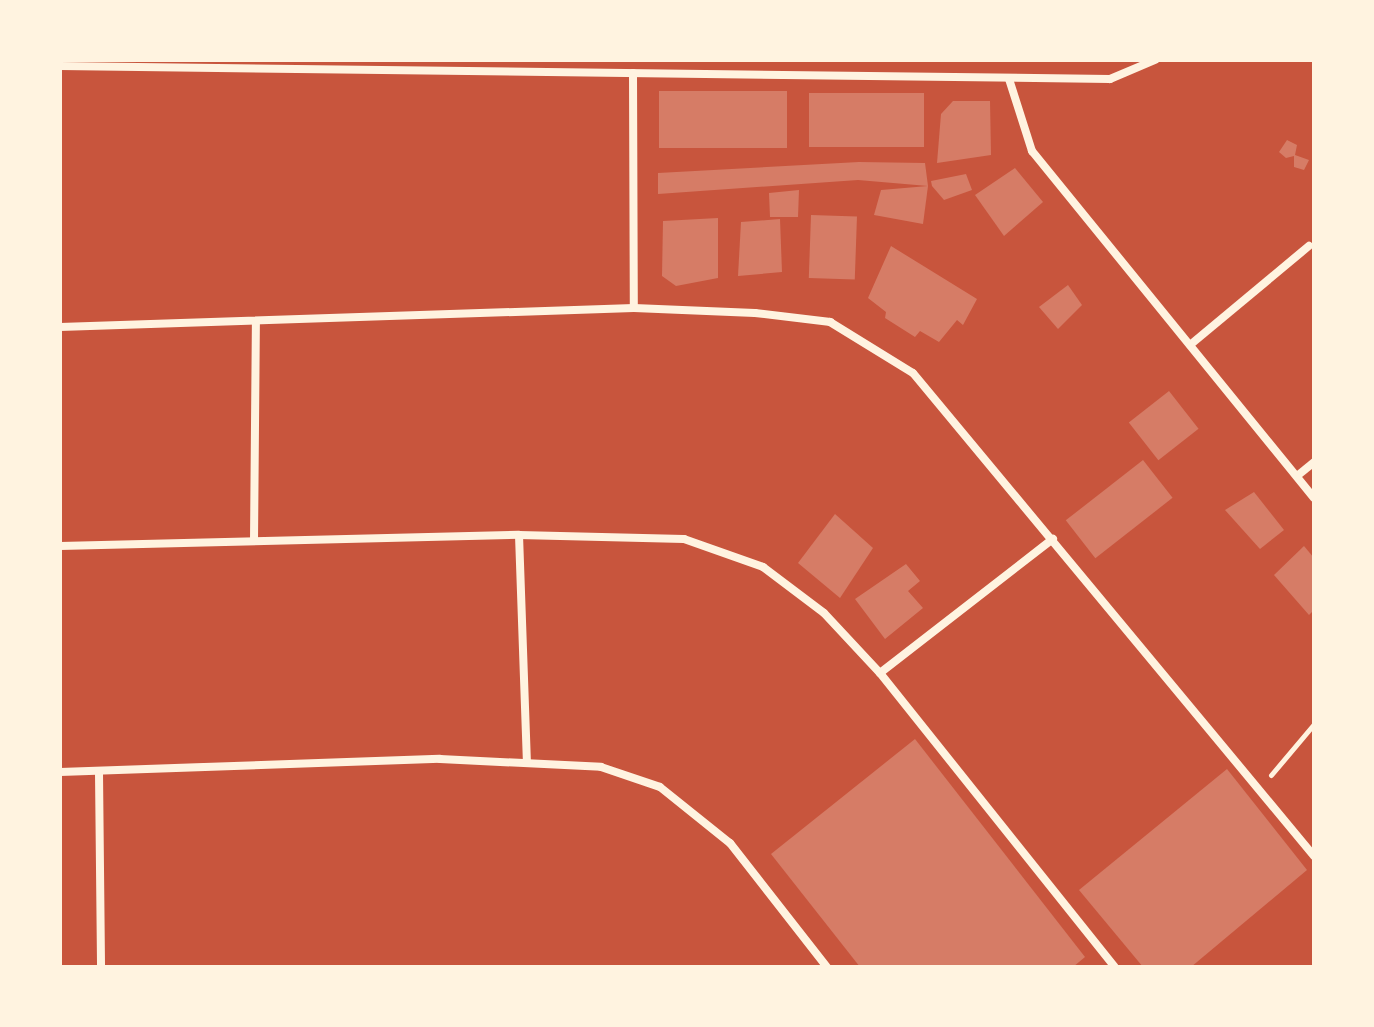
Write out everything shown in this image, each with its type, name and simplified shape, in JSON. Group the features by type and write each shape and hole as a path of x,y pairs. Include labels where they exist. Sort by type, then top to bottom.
{"street":[{"path":"60,66 511,65 633,73 1110,79 1155,60"},
{"path":"633,73 634,308"},
{"path":"1009,79 1032,151 1314,498"},
{"path":"1190,345 1309,246"},
{"path":"60,327 634,308 755,313 830,322 913,373 1314,856"},
{"path":"254,540 256,322"},
{"path":"1297,476 1314,462"},
{"path":"519,535 527,761"},
{"path":"60,546 519,535 684,539 763,567 824,613 880,673 1115,967"},
{"path":"880,673 1053,539"},
{"path":"60,772 440,759 601,767 660,787 730,843 827,967"},
{"path":"99,773 101,967"}],"path":[{"path":"1267,780 1314,724"}],"building":[{"path":"659,91 787,91 787,148 659,148"},
{"path":"809,93 924,93 924,147 809,147"},
{"path":"953,101 990,101 991,155 937,163 941,114"},
{"path":"1287,140 1297,145 1295,155 1309,160 1304,170 1294,167 1294,156 1286,158 1279,152"},
{"path":"859,162 925,163 928,186 858,180 658,194 658,173"},
{"path":"1015,168 1043,202 1004,236 975,195"},
{"path":"966,174 972,190 944,200 932,186 931,181"},
{"path":"928,186 923,224 874,215 881,190"},
{"path":"799,190 798,217 770,217 769,193"},
{"path":"811,215 857,217 855,280 809,278"},
{"path":"718,218 718,278 676,286 662,276 663,221"},
{"path":"780,219 782,272 738,276 741,222"},
{"path":"891,246 977,299 963,325 957,320 939,342 920,331 915,337 885,318 886,312 868,298"},
{"path":"1068,285 1082,305 1058,329 1039,307"},
{"path":"1169,391 1199,429 1158,460 1129,422"},
{"path":"1143,460 1173,498 1095,558 1066,520"},
{"path":"1254,492 1284,530 1260,549 1225,510"},
{"path":"835,514 873,548 840,598 798,563"},
{"path":"1304,546 1314,558 1314,610 1309,615 1274,575"},
{"path":"906,564 920,581 908,591 923,608 885,639 855,599"},
{"path":"915,739 1085,957 1073,967 860,967 771,854"},
{"path":"1227,769 1307,870 1191,967 1143,967 1079,890"}]}
